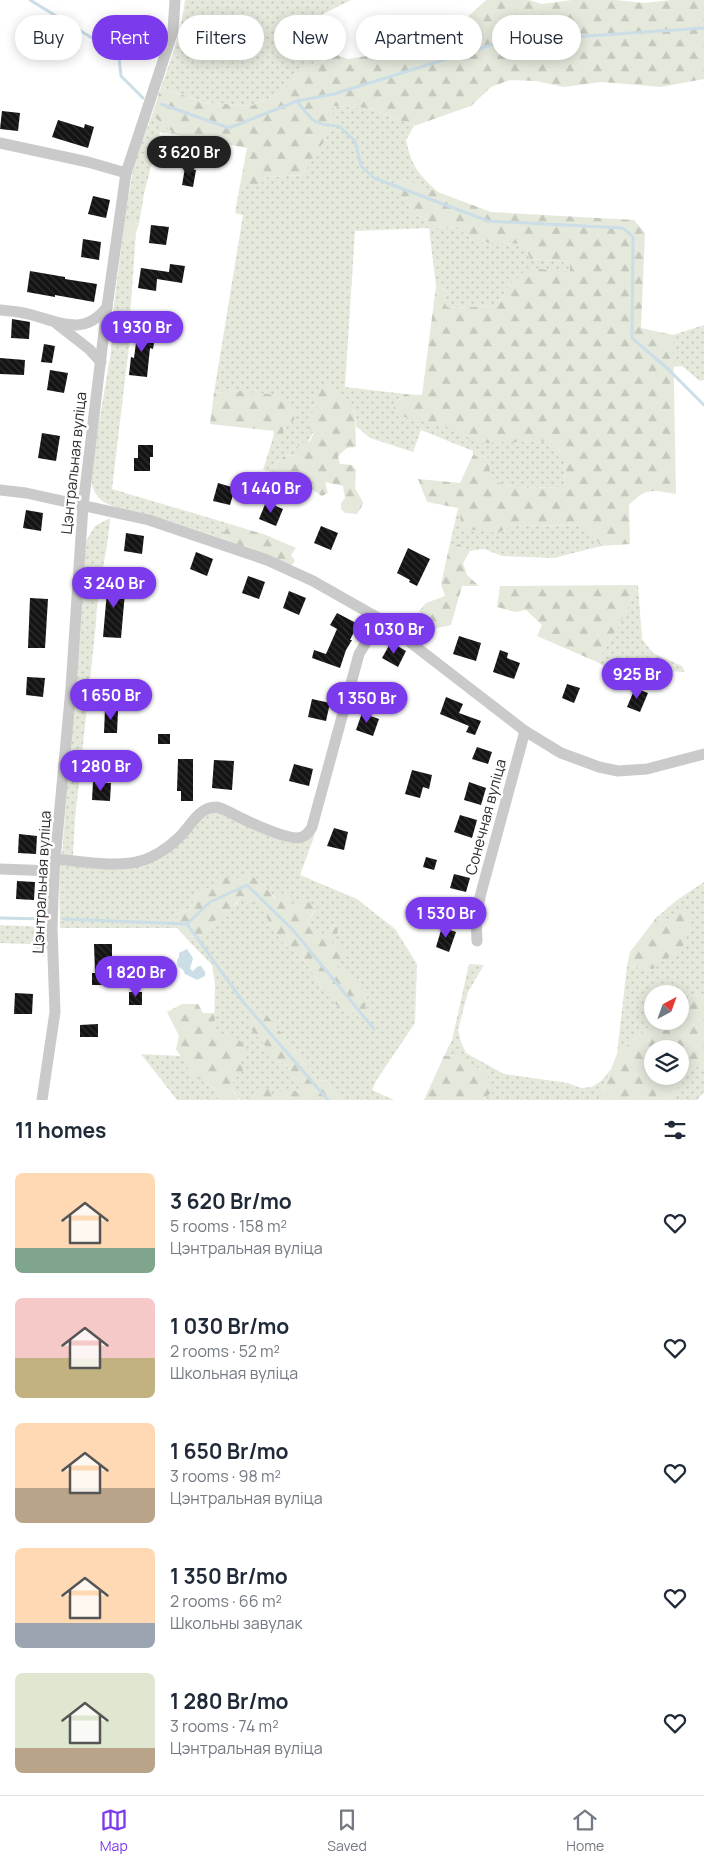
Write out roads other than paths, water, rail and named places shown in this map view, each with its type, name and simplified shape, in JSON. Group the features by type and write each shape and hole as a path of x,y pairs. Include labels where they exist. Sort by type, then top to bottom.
{"street":[{"name":"Цэнтральная вуліца","path":"42,1100 55,1012 52,928 55,865 71,688 83,506 107,307 126,173 173,31 175,0"},
{"path":"0,143 88,162 126,173"},
{"path":"0,310 27,314 56,323 75,324 87,323 100,317 107,307"},
{"path":"56,323 89,348 101,362"},
{"path":"0,490 26,492 149,520 267,560 313,580 380,619 525,730 561,753 599,767 618,771 648,769 704,754"},
{"path":"0,869 55,865 124,864 140,861 177,840 207,808 218,807 291,838 301,838 308,834 312,826 359,654 380,619"},
{"name":"Сонечная вуліца","path":"477,941 476,917 481,893 525,730"}],"waterway":[{"path":"30,0 115,52 119,58 121,76 143,98"},
{"path":"161,104 229,128 297,101 334,94 501,42 704,28"},
{"path":"297,101 314,121 339,126 355,141 361,166 374,178 488,221 623,228 633,237 632,338 668,369 704,405"},
{"path":"187,924 210,902 247,885 293,930 374,1029"},
{"path":"0,918 47,919"},
{"path":"63,919 187,924 244,1003 328,1100"}]}
